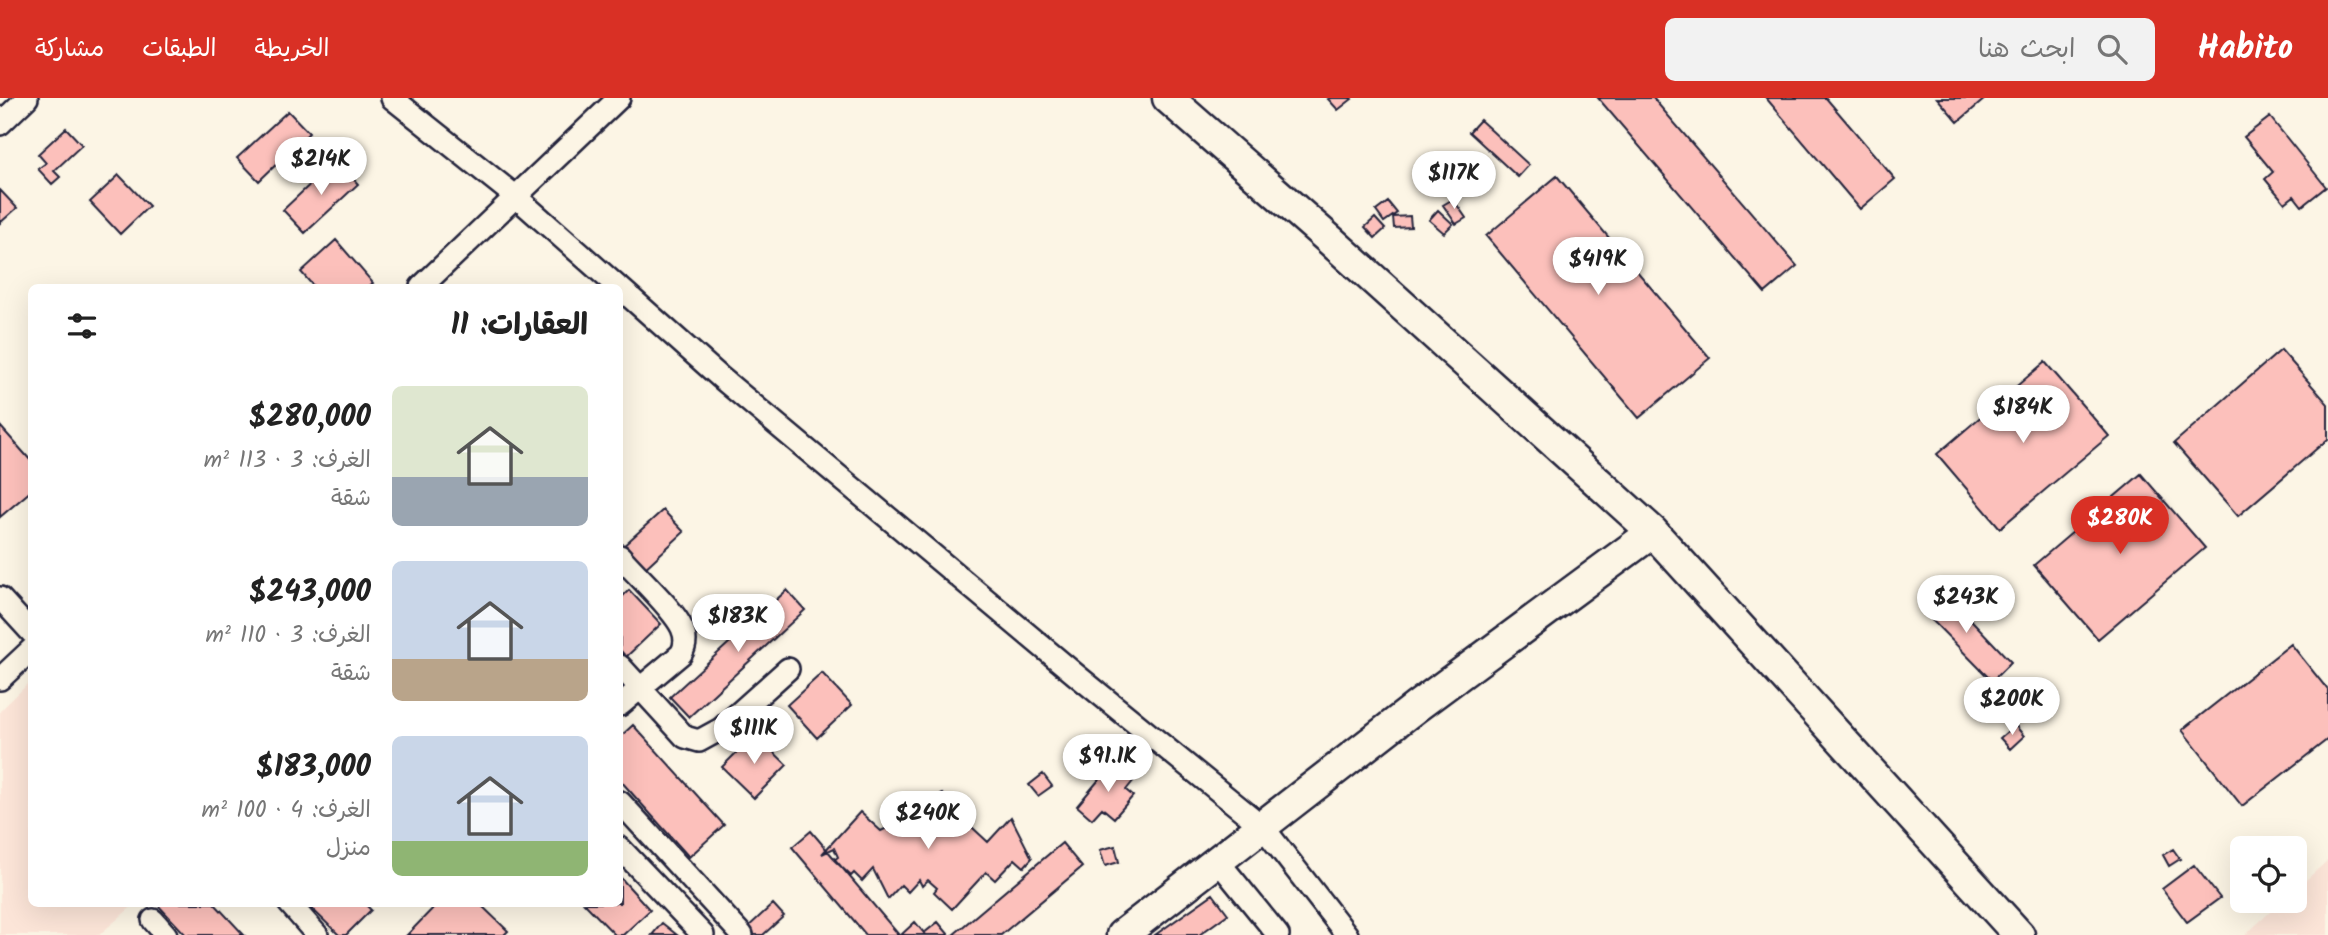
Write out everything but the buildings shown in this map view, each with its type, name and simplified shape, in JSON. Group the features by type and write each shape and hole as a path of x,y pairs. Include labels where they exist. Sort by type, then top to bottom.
{"street":[{"path":"0,124 27,98"},
{"path":"393,98 515,196 614,284"},
{"path":"424,284 619,98"},
{"path":"1168,98 1330,240 1653,532 2019,935"},
{"path":"623,292 720,377 1263,827 1347,935"},
{"path":"1122,935 1416,707 1653,532"},
{"path":"623,559 677,620 685,637 681,654 623,702"},
{"path":"0,598 28,629"},
{"path":"0,679 28,653"},
{"path":"623,669 685,737 699,741 721,729 788,669"},
{"path":"623,805 742,935"},
{"path":"623,851 703,935"},
{"path":"1218,861 1278,935"},
{"path":"292,907 317,935"}],"shaded area":[{"path":"28,684 28,907 131,907 99,935 0,935 0,711"},
{"path":"2328,860 2328,935 2245,935 2269,913 2307,913 2307,879"}]}
